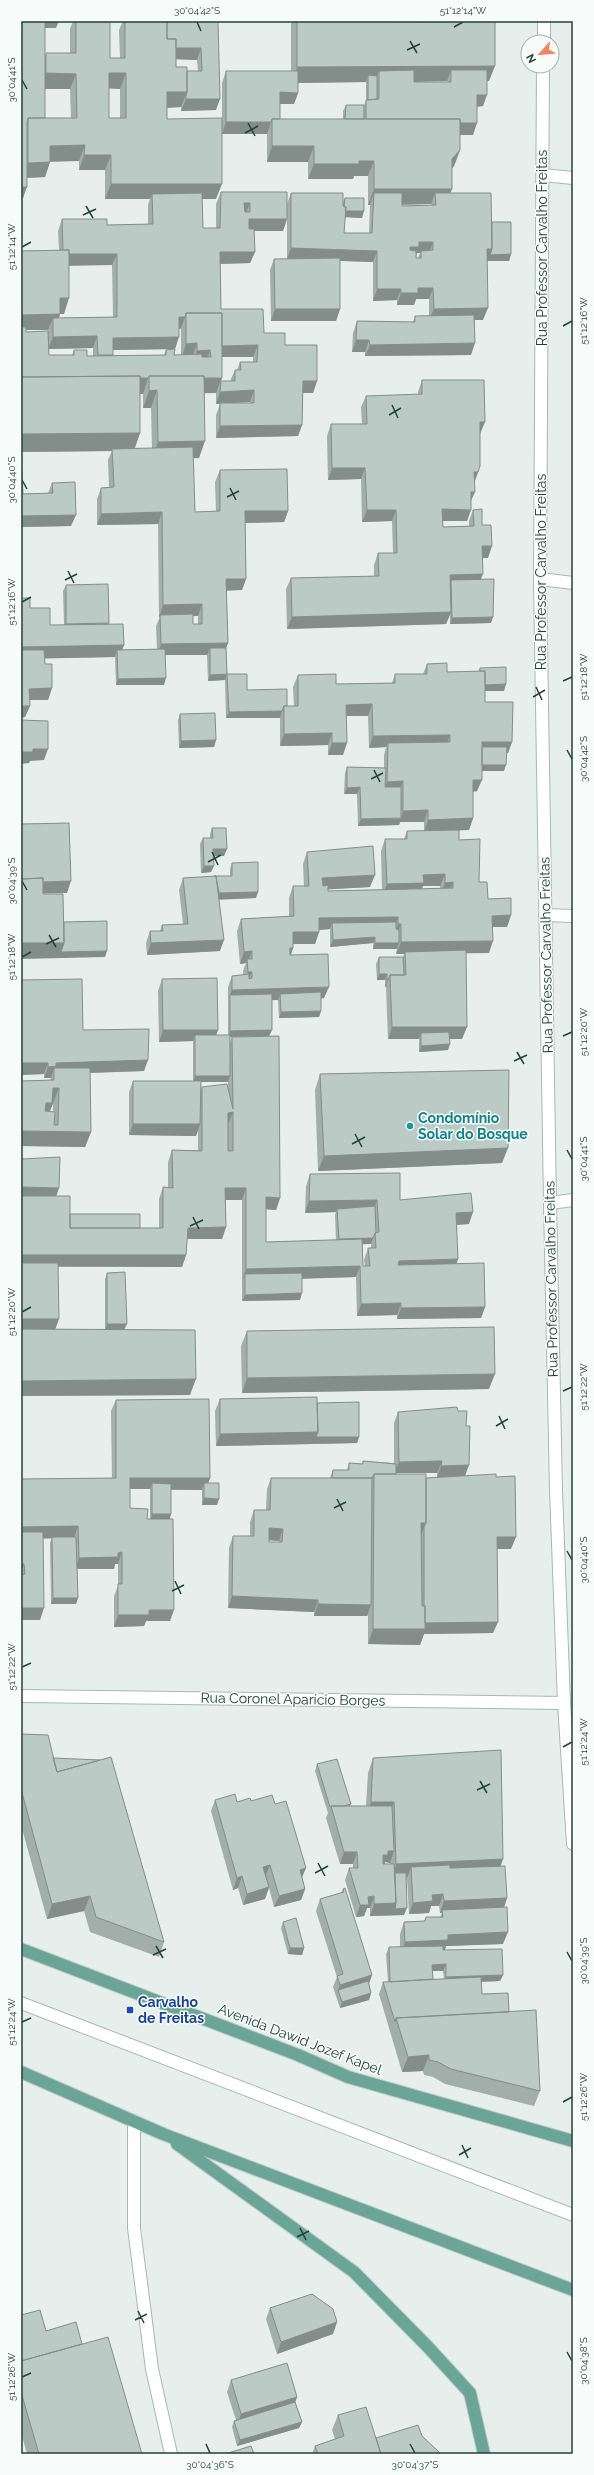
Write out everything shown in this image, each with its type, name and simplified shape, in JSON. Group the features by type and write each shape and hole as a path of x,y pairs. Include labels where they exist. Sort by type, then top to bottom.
{"main road":[{"name":"Avenida Dawid Jozef Kapel","path":"21,1949 298,2056 348,2077 573,2142"},
{"path":"21,2072 163,2134 573,2290"},
{"path":"163,2134 354,2272 428,2347 470,2393 484,2454"}],"street":[{"path":"544,21 544,34"},
{"name":"Rua Professor Carvalho Freitas","path":"543,74 540,579 545,914 556,1490 564,1703 573,1844"},
{"path":"543,175 573,178"},
{"path":"540,579 573,583"},
{"path":"545,914 573,916"},
{"path":"550,1203 573,1200"},
{"name":"Rua Coronel Aparício Borges","path":"21,1696 564,1703"},
{"path":"21,2003 573,2215"},
{"path":"134,2121 134,2228 152,2369 171,2454"}],"building":[{"path":"21,21 45,21 45,118 28,118 27,187 21,187"},
{"path":"76,21 110,21 110,58 125,58 125,21 167,21 167,39 176,39 176,67 187,67 187,92 167,92 167,119 222,118 222,184 111,184 111,155 84,155 85,145 50,146 50,162 28,163 28,118 77,118 76,74 46,73 46,53 76,53","holes":["109,73 126,73 126,118 109,118"]},
{"path":"167,21 218,21 220,99 186,99 187,71 202,71 201,48 176,48 176,39 167,39"},
{"path":"297,21 495,21 495,66 297,67"},
{"path":"414,70 414,82 451,82 451,70 487,70 487,95 477,95 477,123 460,123 460,119 366,119 366,100 379,99 379,71"},
{"path":"226,71 298,71 298,93 280,92 280,119 272,119 271,122 226,122"},
{"path":"368,75 377,76 377,99 368,100"},
{"path":"346,105 364,105 364,119 345,119"},
{"path":"272,119 460,119 460,150 452,159 452,189 374,189 374,161 359,161 359,164 314,164 314,146 272,146"},
{"path":"221,192 287,192 287,219 249,219 249,229 254,229 255,252 220,252 221,309 263,309 264,333 285,333 285,345 317,345 317,381 303,381 302,425 220,426 220,403 254,403 254,390 220,392 221,381 235,381 235,370 241,370 240,362 257,362 258,345 222,346 222,313 186,313 185,317 179,317 179,337 113,338 113,355 98,355 97,336 53,337 53,318 117,317 117,254 69,254 69,250 63,250 62,219 107,219 107,225 153,224 152,194 202,193 203,228 220,228","holes":["244,203 250,203 250,212 245,212"]},
{"path":"291,193 343,193 343,206 346,207 344,233 372,233 374,193 402,193 402,206 436,205 435,193 491,193 492,249 487,249 488,308 434,309 433,288 418,288 418,293 401,293 401,289 377,289 377,251 291,248","holes":["419,242 433,242 433,250 421,251 421,258 416,258 416,251 410,250 410,247 419,247"]},
{"path":"345,198 364,198 364,211 345,211"},
{"path":"492,222 511,222 511,254 490,255 492,249"},
{"path":"69,250 69,298 60,298 60,314 21,315 21,251"},
{"path":"340,258 340,309 275,309 274,259"},
{"path":"186,313 222,313 222,378 204,378 204,376 149,376 148,378 140,378 140,376 21,377 21,327 26,327 26,332 48,331 49,355 74,355 74,350 87,350 87,356 166,355 166,350 175,349 174,355 202,354 202,357 211,357 210,350 197,351 197,343 186,344"},
{"path":"474,315 475,343 370,345 369,340 356,340 357,321 415,322 415,316"},
{"path":"140,376 140,433 21,434 21,377"},
{"path":"149,376 204,376 205,441 158,442 157,390 149,391"},
{"path":"422,380 484,380 485,422 480,422 480,466 478,472 474,472 475,492 471,492 471,510 442,509 443,527 474,526 473,510 482,509 482,525 491,525 492,546 482,546 483,574 450,575 451,612 292,617 291,578 379,576 378,553 397,553 396,510 367,510 365,468 332,468 331,424 367,424 366,396 422,394"},
{"path":"193,447 195,512 220,511 220,470 287,469 288,511 245,511 246,579 226,579 228,643 161,644 160,615 193,614 193,624 202,624 202,604 163,605 162,512 101,514 101,488 114,487 112,449"},
{"path":"21,471 23,494 53,493 52,483 75,482 76,515 21,516"},
{"path":"494,579 493,617 452,618 451,580"},
{"path":"108,584 109,623 66,624 66,585"},
{"path":"21,598 30,598 30,608 50,608 50,625 123,624 124,645 21,647"},
{"path":"210,648 226,648 227,674 210,675"},
{"path":"165,649 166,678 118,679 117,650"},
{"path":"21,650 44,650 45,664 52,664 52,688 29,689 30,706 21,706"},
{"path":"447,663 447,672 485,671 485,702 513,702 512,742 482,742 482,780 473,780 473,818 428,820 428,810 403,811 403,781 387,782 388,743 450,742 450,735 373,736 372,704 346,705 347,743 332,743 332,733 284,734 284,706 298,706 298,675 336,674 336,684 395,683 395,674 427,674 427,664"},
{"path":"506,667 506,684 485,685 485,671 480,671 480,668"},
{"path":"227,674 247,674 247,690 287,689 287,706 284,706 282,711 229,712"},
{"path":"215,713 216,740 181,741 180,714"},
{"path":"21,720 48,721 48,749 33,749 33,752 21,752"},
{"path":"482,747 507,747 506,765 482,765"},
{"path":"347,767 386,768 385,787 401,787 401,818 361,819 360,787 347,788"},
{"path":"69,823 71,881 43,882 43,878 21,879 21,824"},
{"path":"212,828 226,828 227,849 213,849 214,866 204,866 203,838 213,838"},
{"path":"459,830 459,840 480,839 479,882 487,882 488,899 511,898 511,915 492,916 493,941 401,942 401,924 398,924 398,917 319,918 319,932 293,932 293,948 290,948 290,955 328,954 329,987 232,990 232,976 249,974 249,979 252,978 252,972 248,972 247,959 252,959 252,951 244,952 241,919 294,916 293,886 309,886 307,852 373,846 375,875 322,878 323,886 328,885 328,891 453,888 453,882 445,883 445,874 423,875 424,883 387,884 385,839 407,839 407,831"},
{"path":"258,862 258,892 219,893 216,876 232,876 232,863"},
{"path":"216,876 224,940 151,943 150,931 163,931 162,925 188,924 183,878"},
{"path":"43,878 43,894 63,894 64,943 21,943 21,879"},
{"path":"107,921 107,951 61,952 64,943 64,922"},
{"path":"396,922 396,929 399,930 399,943 375,943 375,937 333,940 332,923"},
{"path":"466,950 467,1027 392,1027 390,975 406,975 405,952"},
{"path":"379,957 403,957 404,975 390,975 387,980 387,974 379,974"},
{"path":"217,978 218,1030 163,1030 162,979"},
{"path":"82,979 83,1030 149,1029 148,1060 56,1063 56,1066 48,1067 48,1063 21,1063 21,980"},
{"path":"321,992 321,1011 281,1012 280,994"},
{"path":"272,994 272,1030 230,1031 230,995"},
{"path":"449,1032 450,1044 421,1046 421,1033"},
{"path":"195,1035 230,1035 230,1076 195,1076"},
{"path":"279,1036 280,1198 266,1197 266,1242 362,1239 363,1266 370,1266 368,1248 376,1248 375,1233 379,1232 377,1200 309,1201 310,1174 400,1173 400,1200 471,1193 473,1212 456,1213 458,1259 399,1261 398,1265 484,1263 485,1307 401,1308 401,1303 361,1304 360,1266 246,1269 246,1188 225,1188 226,1227 188,1228 186,1255 21,1255 21,1196 70,1196 70,1228 163,1228 163,1187 173,1188 172,1150 202,1151 202,1087 227,1084 233,1109 232,1037","holes":["233,1112 233,1151 228,1151 228,1113"]},
{"path":"54,1068 90,1068 91,1132 21,1131 21,1081 54,1080","holes":["53,1088 59,1088 58,1125 54,1125 55,1112 45,1111 46,1103 52,1103"]},
{"name":"Condomínio Solar do Bosque","path":"509,1070 508,1148 324,1156 320,1074"},
{"path":"133,1081 201,1081 200,1124 133,1124"},
{"path":"60,1157 59,1188 21,1187 21,1159"},
{"path":"375,1206 376,1233 373,1238 339,1239 337,1209"},
{"path":"70,1214 140,1214 140,1228 70,1228"},
{"path":"21,1263 58,1263 59,1319 21,1319"},
{"path":"125,1272 127,1324 107,1324 107,1273"},
{"path":"302,1273 302,1293 245,1295 245,1274"},
{"path":"494,1327 495,1374 247,1378 247,1331"},
{"path":"21,1329 195,1330 196,1379 21,1381"},
{"path":"317,1397 318,1432 220,1434 220,1399"},
{"path":"209,1399 210,1478 130,1478 130,1508 148,1509 147,1519 173,1519 174,1610 149,1610 149,1615 118,1615 118,1584 122,1584 122,1552 118,1553 118,1557 79,1558 78,1526 21,1527 21,1479 116,1478 116,1400"},
{"path":"359,1402 359,1437 316,1437 318,1432 317,1403"},
{"path":"457,1407 458,1411 467,1411 466,1426 470,1426 469,1465 441,1466 442,1461 399,1462 398,1412"},
{"path":"363,1461 396,1464 396,1474 374,1474 372,1478 332,1478 333,1470 349,1470 349,1463 363,1464"},
{"path":"374,1474 426,1474 426,1523 421,1523 422,1606 425,1606 425,1629 373,1629"},
{"path":"496,1474 496,1477 515,1476 516,1537 497,1537 498,1622 425,1623 424,1527 426,1523 426,1478"},
{"path":"271,1478 372,1478 371,1605 318,1604 318,1600 232,1596 233,1536 254,1536 254,1510 270,1510","holes":["269,1528 283,1529 282,1542 269,1542"]},
{"path":"152,1483 171,1484 171,1514 152,1514"},
{"path":"204,1483 219,1483 219,1499 204,1498"},
{"path":"21,1532 43,1532 44,1608 21,1608 21,1575 25,1574 24,1564 21,1564"},
{"path":"52,1537 76,1537 78,1598 53,1598"},
{"path":"21,1734 48,1735 57,1772 111,1757 164,1942 96,1917 90,1896 52,1904 21,1789"},
{"path":"501,1750 503,1859 396,1864 394,1802 371,1802 373,1758"},
{"path":"53,1758 100,1760 57,1772"},
{"path":"337,1759 351,1804 330,1807 317,1764"},
{"path":"235,1794 237,1802 250,1798 251,1801 272,1795 275,1804 286,1801 306,1868 300,1870 305,1889 279,1896 270,1865 263,1867 269,1887 247,1894 242,1876 237,1878 215,1800"},
{"path":"331,1806 392,1806 394,1851 388,1851 388,1855 383,1855 383,1864 394,1864 396,1903 374,1904 374,1896 368,1897 369,1905 360,1905 349,1868 358,1868 357,1852 344,1852"},
{"path":"450,1865 450,1868 505,1866 507,1898 444,1901 443,1894 432,1895 433,1901 413,1903 411,1867"},
{"path":"395,1873 406,1873 407,1908 395,1909"},
{"path":"345,1888 372,1975 340,1985 337,1976 343,1974 320,1899 344,1892 343,1889"},
{"path":"507,1907 508,1932 448,1935 448,1940 405,1942 404,1922 425,1921 426,1917 443,1917 442,1910"},
{"path":"296,1918 304,1948 290,1948 283,1922"},
{"path":"443,1946 443,1950 502,1949 503,1975 446,1977 446,1964 432,1965 433,1979 390,1982 389,1947"},
{"path":"481,1977 482,1994 508,1993 509,2012 396,2018 395,2022 383,1982"},
{"path":"368,1981 371,1993 342,2002 338,1990"},
{"path":"536,2010 540,2091 451,2069 438,2062 429,2060 429,2055 408,2057 396,2018"},
{"path":"312,2294 333,2309 337,2322 281,2342 270,2308"},
{"path":"40,2310 46,2331 76,2322 82,2344 21,2361 21,2315"},
{"path":"108,2337 142,2454 39,2454 21,2392 21,2361"},
{"path":"287,2363 297,2397 241,2414 231,2380"},
{"path":"295,2402 302,2422 240,2440 234,2421"},
{"path":"366,2407 381,2454 318,2454 315,2446 344,2436 338,2415"},
{"path":"418,2425 422,2436 441,2454 381,2454 376,2438"},
{"path":"251,2446 254,2454 225,2454"}],"place":[{"name":"Condomínio Solar do Bosque","path":"410,1126"},
{"name":"Carvalho de Freitas","path":"130,2010"}]}
